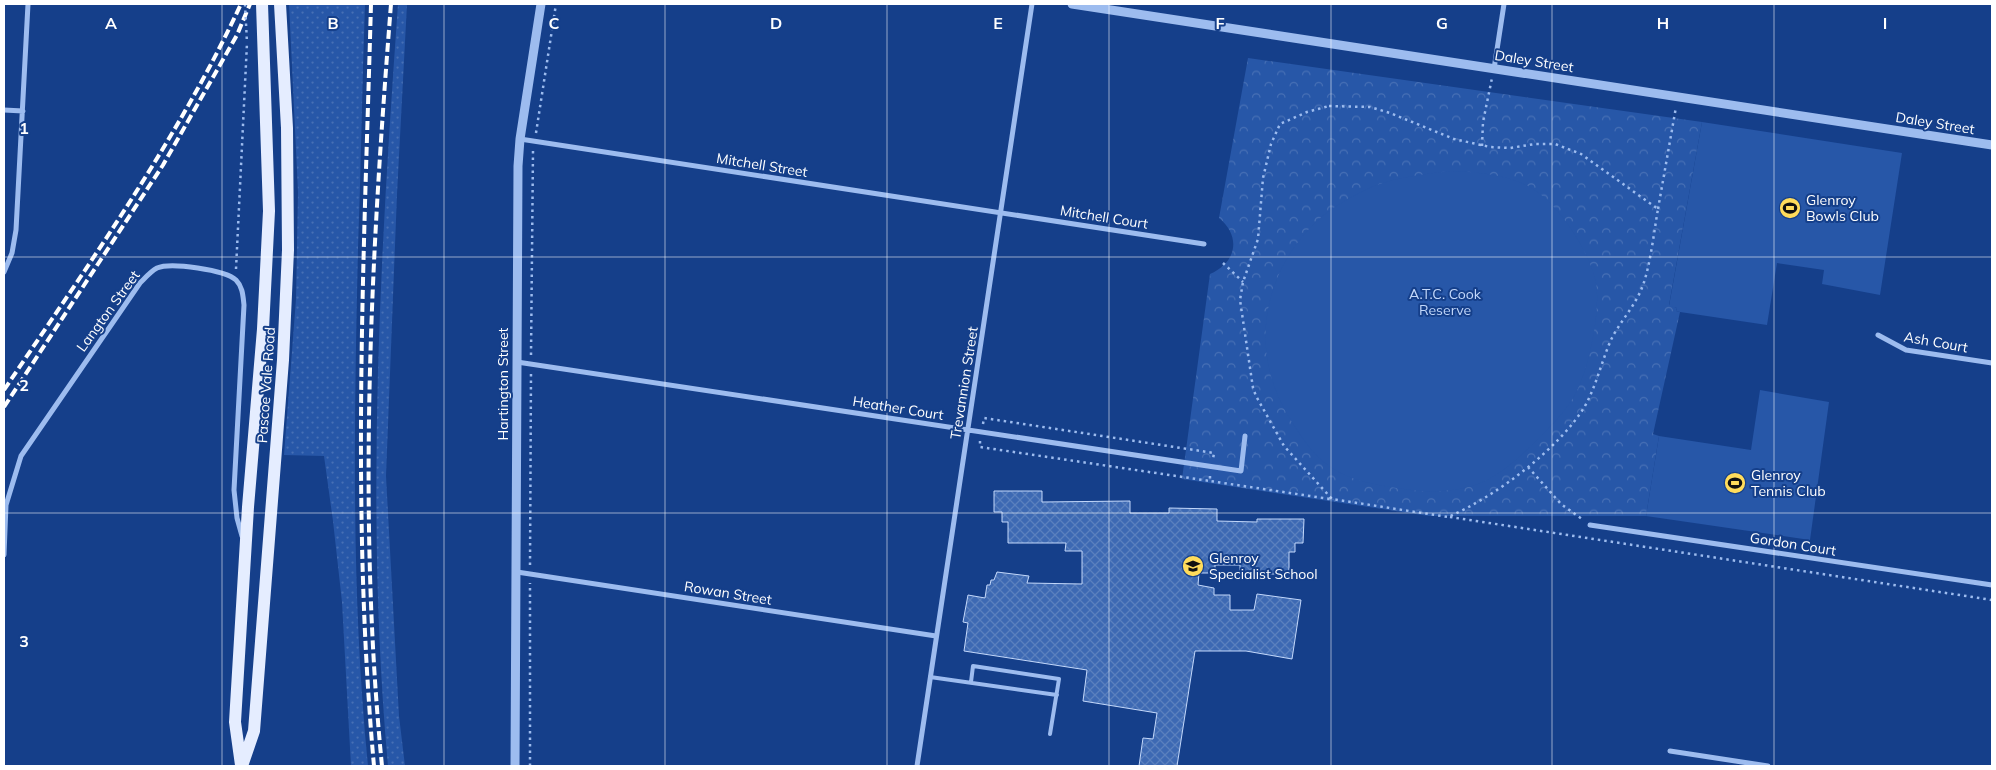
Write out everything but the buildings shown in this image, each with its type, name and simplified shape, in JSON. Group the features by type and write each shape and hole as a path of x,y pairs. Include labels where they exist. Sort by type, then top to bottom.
{"main road":[{"name":"Pascoe Vale Road","path":"241,766 254,731 284,351 288,250 287,128 280,4"},
{"name":"Pascoe Vale Road","path":"241,766 236,722 246,550 263,329 269,211 262,5"}],"street":[{"path":"4,272 12,253 16,230 28,4"},
{"name":"Hartington Street","path":"515,766 518,166 520,139 541,4"},
{"name":"Trevannion Street","path":"917,766 1032,4"},
{"name":"Daley Street","path":"1072,4 1992,145"},
{"path":"1494,69 1504,4"},
{"path":"4,110 22,111"},
{"name":"Mitchell Street","path":"520,139 1001,213"},
{"name":"Mitchell Court","path":"1001,213 1204,244"},
{"name":"Langton Street","path":"4,555 6,505 21,456 140,283 155,269 161,267 194,268 230,276"},
{"path":"230,276 237,281 241,288 244,305 234,490 237,518 246,550"},
{"name":"Ash Court","path":"1878,336 1906,350 1992,363"},
{"name":"Heather Court","path":"516,362 1241,471 1245,436"},
{"name":"Gordon Court","path":"1590,525 1992,585"},
{"name":"Rowan Street","path":"516,572 936,636"},
{"path":"1670,751 1768,766"}],"lane":[{"path":"971,682 973,666 1059,678 1050,734"},
{"path":"930,677 1057,695"}],"path":[{"path":"230,276 236,269 247,43 245,4"},
{"path":"530,766 533,155 556,4"},
{"path":"1482,146 1483,122 1494,69"},
{"path":"1448,517 1489,495 1528,467 1574,421 1594,387 1610,343 1641,291 1678,98"},
{"path":"1658,209 1581,154 1555,144 1535,144 1510,148 1482,146 1454,139 1390,113 1370,107 1329,106 1307,112 1280,124 1271,144 1263,178 1258,239 1243,282 1240,300 1253,388 1256,396 1284,446 1332,499 1992,600"},
{"path":"1223,263 1243,282"},
{"path":"1528,467 1561,504 1590,525"}],"green space":[{"path":"289,4 365,4 357,314 355,508 359,637 368,766 351,766 342,602 324,456 284,455 296,299 298,192"},
{"path":"398,4 407,4 397,194 386,476 399,716 405,766 388,766 377,576 376,480 381,290"},
{"name":"A.T.C. Cook Reserve","path":"1248,58 1702,122 1669,305 1677,308 1676,311 1680,312 1653,434 1659,436 1646,516 1429,516 1182,479 1210,274 1226,263 1233,249 1231,233 1219,218"},
{"name":"Glenroy Bowls Club","path":"1702,122 1902,153 1880,295 1822,284 1824,270 1777,263 1767,325 1680,312 1676,311 1677,308 1669,306"},
{"path":"1450,171 1498,176 1526,185 1549,202 1570,227 1587,256 1596,283 1597,310 1595,326 1584,374 1569,405 1559,417 1518,458 1503,471 1486,481 1459,489 1424,491 1360,481 1338,472 1319,458 1298,432 1278,395 1271,376 1267,355 1267,313 1272,292 1280,272 1302,237 1317,221 1337,206 1359,193 1392,180"},
{"name":"Glenroy Tennis Club","path":"1760,390 1829,402 1810,540 1646,516 1659,436 1751,450"}],"railway":[{"path":"4,390 130,202 189,105 241,4"},
{"path":"4,407 163,165 237,35 250,4"},
{"path":"371,4 361,385 361,480 367,671 374,766"},
{"path":"382,766 374,671 370,576 370,385 378,194 391,4"}],"place":[{"name":"Glenroy Bowls Club","path":"1790,208"},
{"name":"Glenroy Tennis Club","path":"1735,483"},
{"name":"Glenroy Specialist School","path":"1193,566"}]}
